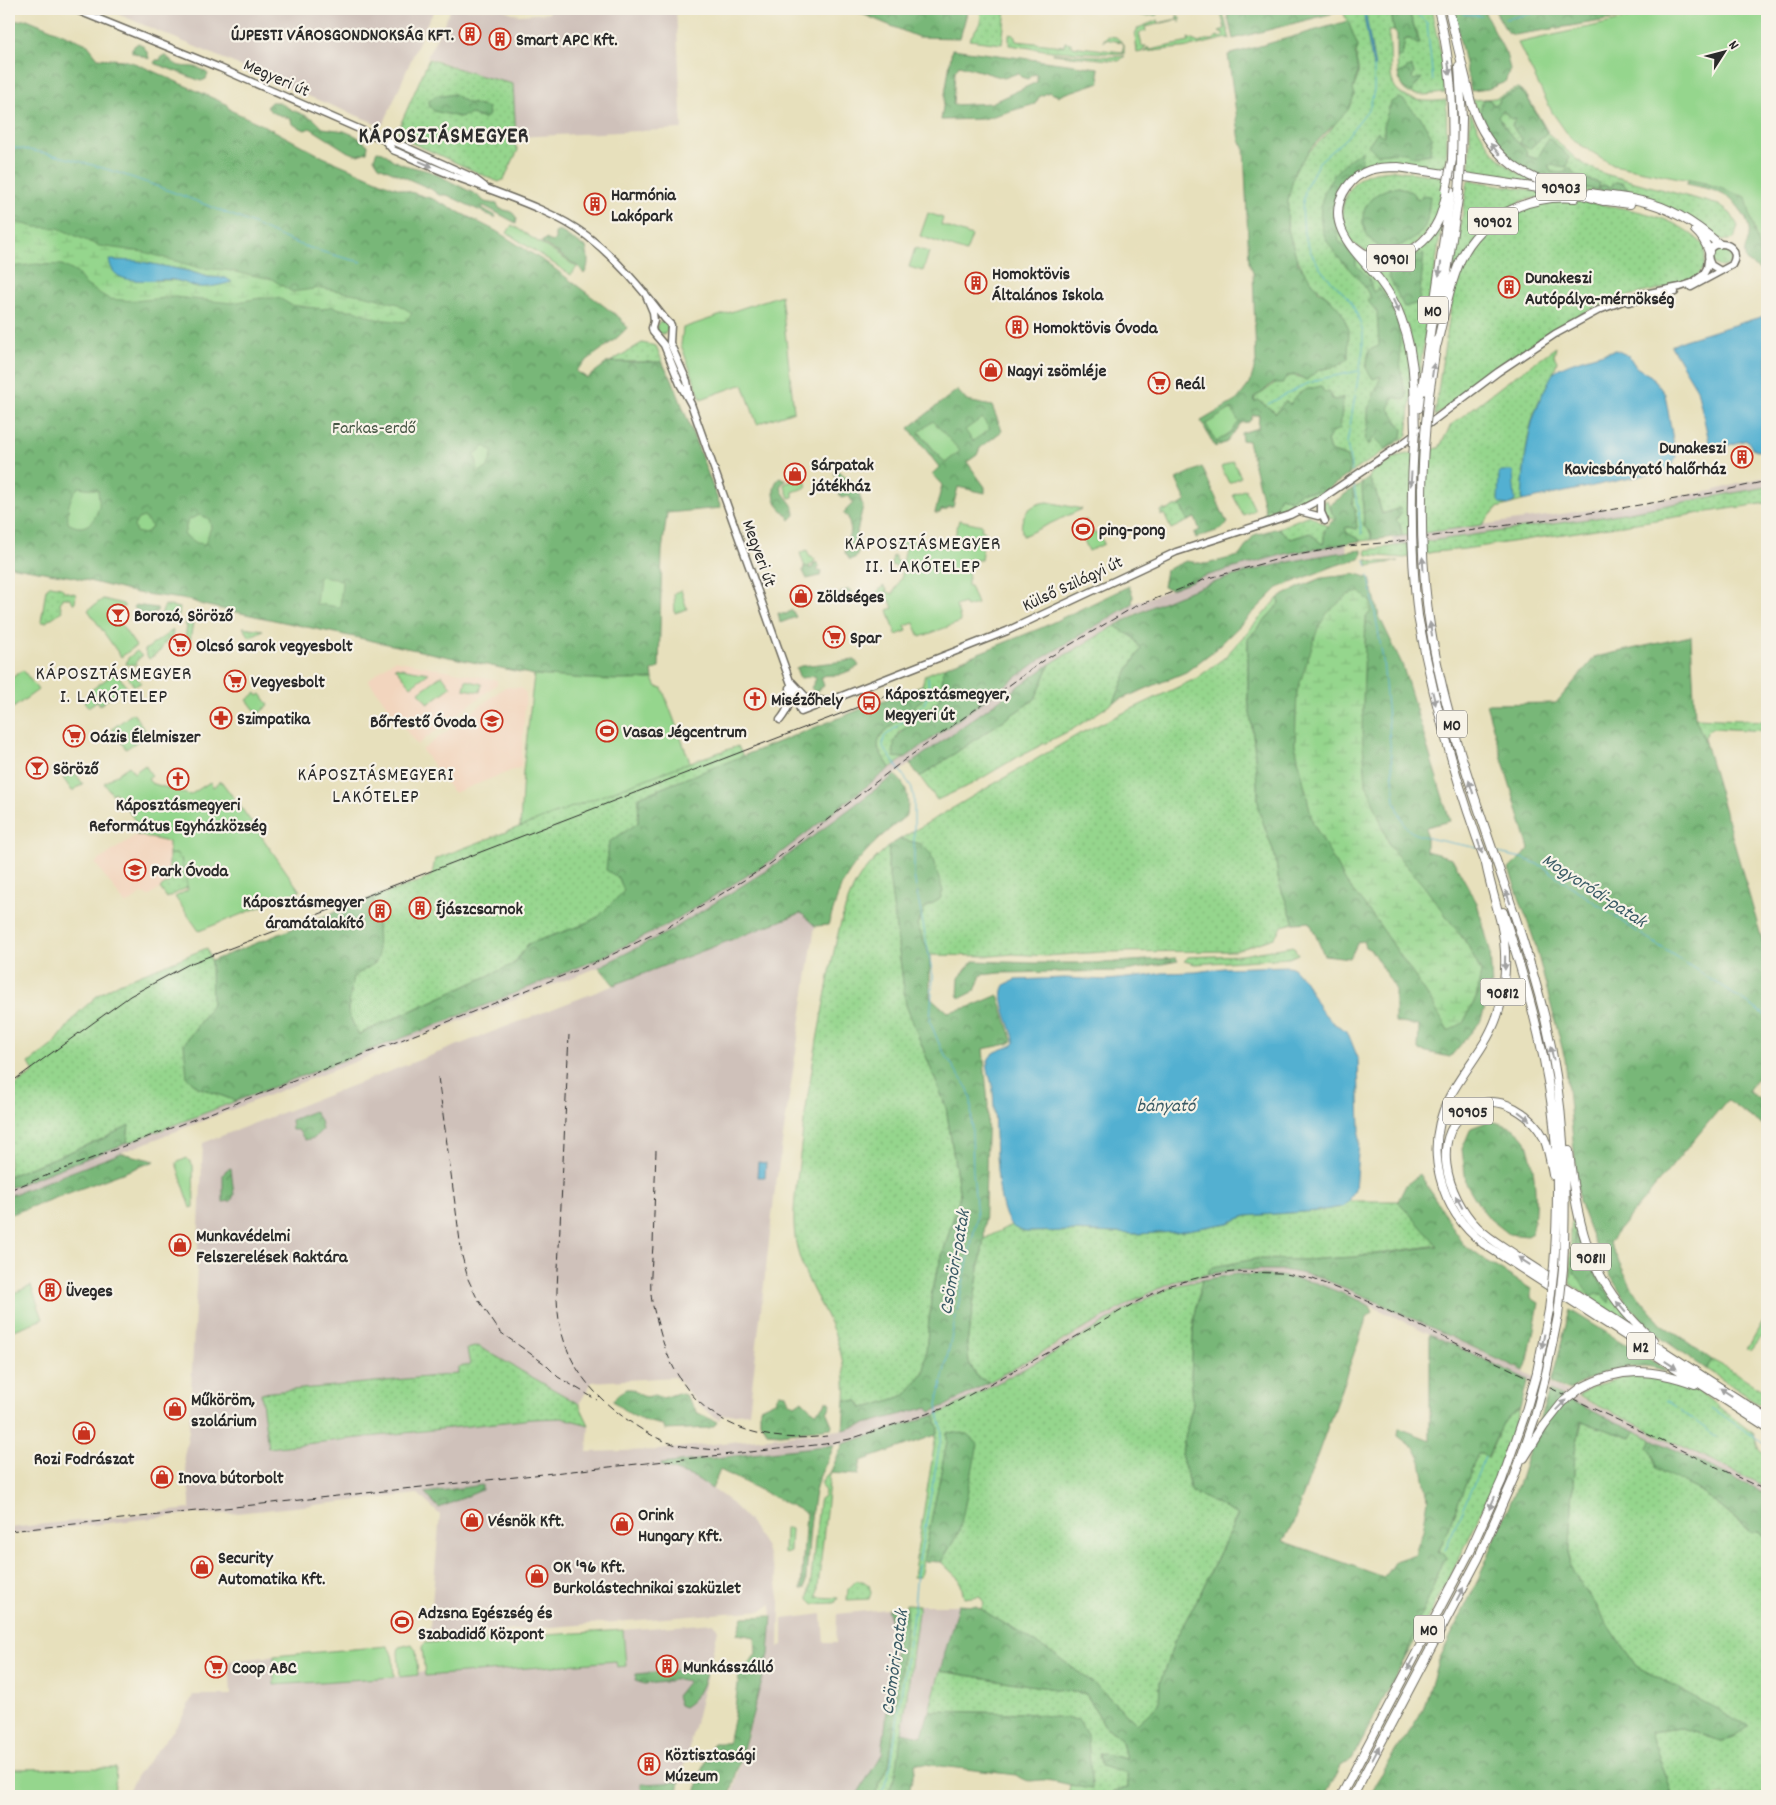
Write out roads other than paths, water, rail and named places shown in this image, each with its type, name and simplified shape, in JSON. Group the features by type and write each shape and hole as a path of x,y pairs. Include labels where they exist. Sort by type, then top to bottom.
{"highway":[{"name":"90901","path":"1342,229 1350,242 1364,253 1379,259 1397,257 1408,253 1418,246 1429,234 1452,191 1452,90 1438,9"},
{"name":"M0","path":"1341,1796 1469,1553 1502,1480 1525,1414 1537,1372 1549,1310 1554,1266 1557,1194 1555,1142 1545,1065 1523,974 1443,732 1428,673 1414,580 1410,524 1411,479 1417,399 1452,191 1461,162 1462,100 1464,88 1449,9"},
{"name":"90903","path":"1464,88 1487,139 1499,154 1511,164 1535,179 1602,198"},
{"path":"1417,399 1411,352 1396,305 1378,278 1350,246 1342,229 1339,212 1342,194 1355,178 1366,170 1379,167 1398,167 1647,206 1670,214 1690,226 1701,235 1707,244 1709,256"},
{"name":"M0","path":"1353,1796 1478,1559 1515,1475 1535,1417 1546,1374 1558,1316 1564,1269 1566,1208 1562,1119 1555,1069 1544,1015 1447,705 1436,661 1428,612 1422,554 1421,504 1424,446 1437,344 1452,191"},
{"name":"90902","path":"1437,344 1448,296 1461,259 1476,236 1486,227 1522,204 1563,197 1602,198"},
{"path":"1602,198 1642,201 1657,206 1690,221 1719,244"},
{"name":"90812","path":"1486,864 1502,924 1504,939 1503,990 1490,1033 1444,1109 1437,1139 1438,1168 1447,1199 1467,1229 1484,1244 1557,1287"},
{"name":"90905","path":"1557,1194 1551,1158 1544,1139 1528,1117 1508,1106 1498,1103 1486,1103 1476,1106 1456,1122 1447,1146 1446,1172 1453,1191 1466,1214 1478,1228 1557,1287"},
{"name":"90811","path":"1562,1119 1568,1140 1577,1212 1583,1236 1592,1258 1614,1299 1630,1318 1682,1364"},
{"name":"M2","path":"1557,1287 1767,1418"},
{"name":"M2","path":"1557,1287 1767,1427"},
{"path":"1515,1475 1544,1426 1563,1402 1593,1381 1611,1375 1639,1371 1651,1372 1695,1384 1725,1400"}],"main road":[{"name":"Megyeri út","path":"74,9 220,68 384,140 394,150 550,215 586,235 616,260 671,325 670,344 687,381 691,404"},
{"path":"1714,245 1727,245 1735,254 1732,265 1726,270 1693,286 1681,291 1616,304 1639,295 1692,283 1703,275 1714,245"},
{"path":"1709,256 1711,266 1721,271"},
{"name":"Megyeri út","path":"645,293 653,312 652,330 660,338 669,354 680,384 691,404 801,712"},
{"name":"Külső Szilágyi út","path":"801,712 1007,631 1176,552 1241,530 1276,521 1298,511 1321,499 1402,444 1530,350 1589,314 1616,304"},
{"path":"654,321 660,318 665,319"},
{"path":"660,338 665,338 670,334"},
{"path":"1321,499 1321,512 1325,521"},
{"path":"1298,511 1318,516"},
{"path":"789,679 807,698 827,702"},
{"path":"780,720 790,703 789,679"}],"water":[{"path":"1366,16 1375,67 1373,67 1364,17"},
{"path":"109,260 137,261 208,277 226,278 232,282 215,286 197,287 174,280 128,279 115,273 111,268"},
{"path":"1767,315 1767,454 1752,448 1747,440 1711,450 1697,389 1671,346 1684,340"},
{"path":"1616,350 1629,356 1636,367 1651,376 1665,394 1676,457 1669,470 1522,501 1525,458 1530,430 1539,402 1554,372 1565,365"},
{"path":"1501,471 1512,471 1513,473 1515,501 1509,505 1501,504 1498,501 1499,473"},
{"name":"bányató","path":"1292,967 1305,981 1320,1009 1333,1023 1347,1031 1358,1058 1360,1130 1355,1189 1349,1201 1342,1207 1317,1211 1246,1216 1228,1223 1176,1232 1136,1234 1074,1231 1025,1232 1011,1225 1005,1214 998,1181 993,1088 988,1066 989,1058 992,1055 1015,1043 1003,1004 1003,990 1006,984 1015,980 1065,978 1107,980 1224,968"},
{"path":"758,1162 766,1163 765,1177 757,1177"}],"waterway":[{"name":"Mogyoródi-patak","path":"1364,9 1365,18"},
{"path":"1505,19 1554,9"},
{"path":"1416,10 1417,14 1427,23 1433,81"},
{"path":"1463,14 1482,16"},
{"name":"Mogyoródi-patak","path":"1352,472 1347,443 1363,349 1363,332 1357,314 1349,299 1322,271 1311,253 1304,234 1302,207 1306,187 1319,162 1346,138 1370,107 1374,90 1374,66"},
{"path":"9,147 65,158 121,174 239,218 300,244 361,262"},
{"name":"Csömöri-patak","path":"1268,404 1304,385 1320,379 1358,371"},
{"name":"Mogyoródi-patak","path":"1354,486 1362,534"},
{"name":"Mogyoródi-patak","path":"1365,560 1368,567"},
{"name":"Mogyoródi-patak","path":"1369,576 1383,660 1395,802 1404,824 1414,833 1431,839 1477,848"},
{"name":"Csömöri-patak","path":"879,1796 884,1788 891,1764 914,1607 917,1572 942,1432 937,1405 977,1217 973,1172 971,1100 968,1089 941,1048 930,1022 933,976 914,877 914,798 911,786 883,747 884,737 924,704 929,693 928,677"},
{"name":"Mogyoródi-patak","path":"1498,853 1522,858 1542,866 1630,927 1767,1016"},
{"path":"1666,1400 1676,1407"},
{"path":"1711,1408 1767,1445"},
{"path":"1680,1410 1717,1437"},
{"path":"1445,1550 1485,1457"}],"tram line":[{"path":"9,1084 130,996 189,964 905,689"}],"railway":[{"path":"9,1190 435,1027 597,962 668,927 770,864 903,761 1046,659 1134,607 1206,579 1286,557 1347,546 1394,542 1603,511 1712,493 1767,481"},
{"path":"569,1035 557,1290 561,1331 567,1349 585,1381 612,1408 634,1425 664,1441 687,1447 719,1450"},
{"path":"438,1077 462,1256 468,1279 476,1296 500,1332 545,1364 558,1377 597,1400"},
{"path":"656,1150 651,1276 652,1303 669,1357 682,1382 699,1402 719,1418 742,1429 768,1435 797,1438 827,1436"},
{"path":"9,1531 825,1444 850,1439 945,1408 1170,1285 1201,1277 1233,1272 1280,1273 1313,1279 1361,1298 1767,1491"}],"place":[{"name":"ÚJPESTI VÁROSGONDNOKSÁG KFT.","path":"470,34"},
{"name":"Smart APC Kft.","path":"500,39"},
{"name":"Harmónia Lakópark","path":"595,204"},
{"name":"Homoktövis Általános Iskola","path":"976,283"},
{"name":"Dunakeszi Autópálya-mérnökség","path":"1509,287"},
{"name":"Homoktövis Óvoda","path":"1017,327"},
{"name":"Nagyi zsömléje","path":"991,370"},
{"name":"Reál","path":"1159,383"},
{"name":"Dunakeszi Kavicsbányató halőrház","path":"1742,457"},
{"name":"Sárpatak játékház","path":"795,474"},
{"name":"ping-pong","path":"1083,529"},
{"name":"Zöldséges","path":"801,596"},
{"name":"Borozó, Söröző","path":"118,615"},
{"name":"Spar","path":"834,637"},
{"name":"Olcsó sarok vegyesbolt","path":"180,645"},
{"name":"Vegyesbolt","path":"235,681"},
{"name":"Misézőhely","path":"755,699"},
{"name":"Káposztásmegyer, Megyeri út","path":"869,703"},
{"name":"Szimpatika","path":"221,718"},
{"name":"Bőrfestő Óvoda","path":"492,721"},
{"name":"Vasas Jégcentrum","path":"607,731"},
{"name":"Oázis Élelmiszer","path":"74,736"},
{"name":"Söröző","path":"37,768"},
{"name":"Káposztásmegyeri Református Egyházközség","path":"178,779"},
{"name":"Park Óvoda","path":"135,870"},
{"name":"Íjászcsarnok","path":"420,908"},
{"name":"Káposztásmegyer áramátalakító","path":"380,911"},
{"name":"Munkavédelmi Felszerelések Raktára","path":"180,1245"},
{"name":"Üveges","path":"50,1290"},
{"name":"Műköröm, szolárium","path":"175,1409"},
{"name":"Rozi Fodrászat","path":"84,1433"},
{"name":"Inova bútorbolt","path":"162,1477"},
{"name":"Vésnök Kft.","path":"472,1520"},
{"name":"Orink Hungary Kft.","path":"622,1524"},
{"name":"Security Automatika Kft.","path":"202,1567"},
{"name":"OK '96 Kft. Burkolástechnikai szaküzlet","path":"537,1576"},
{"name":"Adzsna Egészség és Szabadidő Központ","path":"402,1622"},
{"name":"Munkásszálló","path":"667,1666"},
{"name":"Coop ABC","path":"216,1667"},
{"name":"Köztisztasági Múzeum","path":"649,1764"}],"district":[{"name":"KÁPOSZTÁSMEGYER","path":"444,134"},
{"name":"KÁPOSZTÁSMEGYER II. LAKÓTELEP","path":"923,554"},
{"name":"KÁPOSZTÁSMEGYER I. LAKÓTELEP","path":"114,684"},
{"name":"KÁPOSZTÁSMEGYERI LAKÓTELEP","path":"376,784"}],"park label":[{"name":"Farkas-erdő","path":"374,427"}]}
